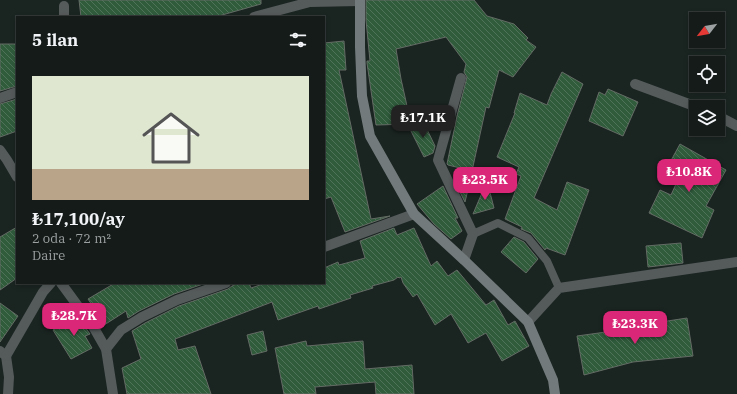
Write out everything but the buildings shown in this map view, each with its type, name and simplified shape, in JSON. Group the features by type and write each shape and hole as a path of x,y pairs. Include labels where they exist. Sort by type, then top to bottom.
{"street":[{"path":"258,16 310,2 360,0 362,96 370,136 414,214 528,322 553,380 555,394"},
{"path":"64,6 64,16"},
{"path":"461,78 438,160 474,234 464,260"},
{"path":"636,84 689,104"},
{"path":"0,98 16,92"},
{"path":"725,120 737,126"},
{"path":"0,150 16,175"},
{"path":"325,247 414,214"},
{"path":"528,322 559,288 737,262"},
{"path":"8,394 9,377 3,354 43,292 50,284"},
{"path":"62,284 94,328 106,349 112,394"},
{"path":"106,349 121,330 142,317 177,300 223,284"}],"lane":[{"path":"474,234 498,223 528,238 547,261 559,288"}]}
